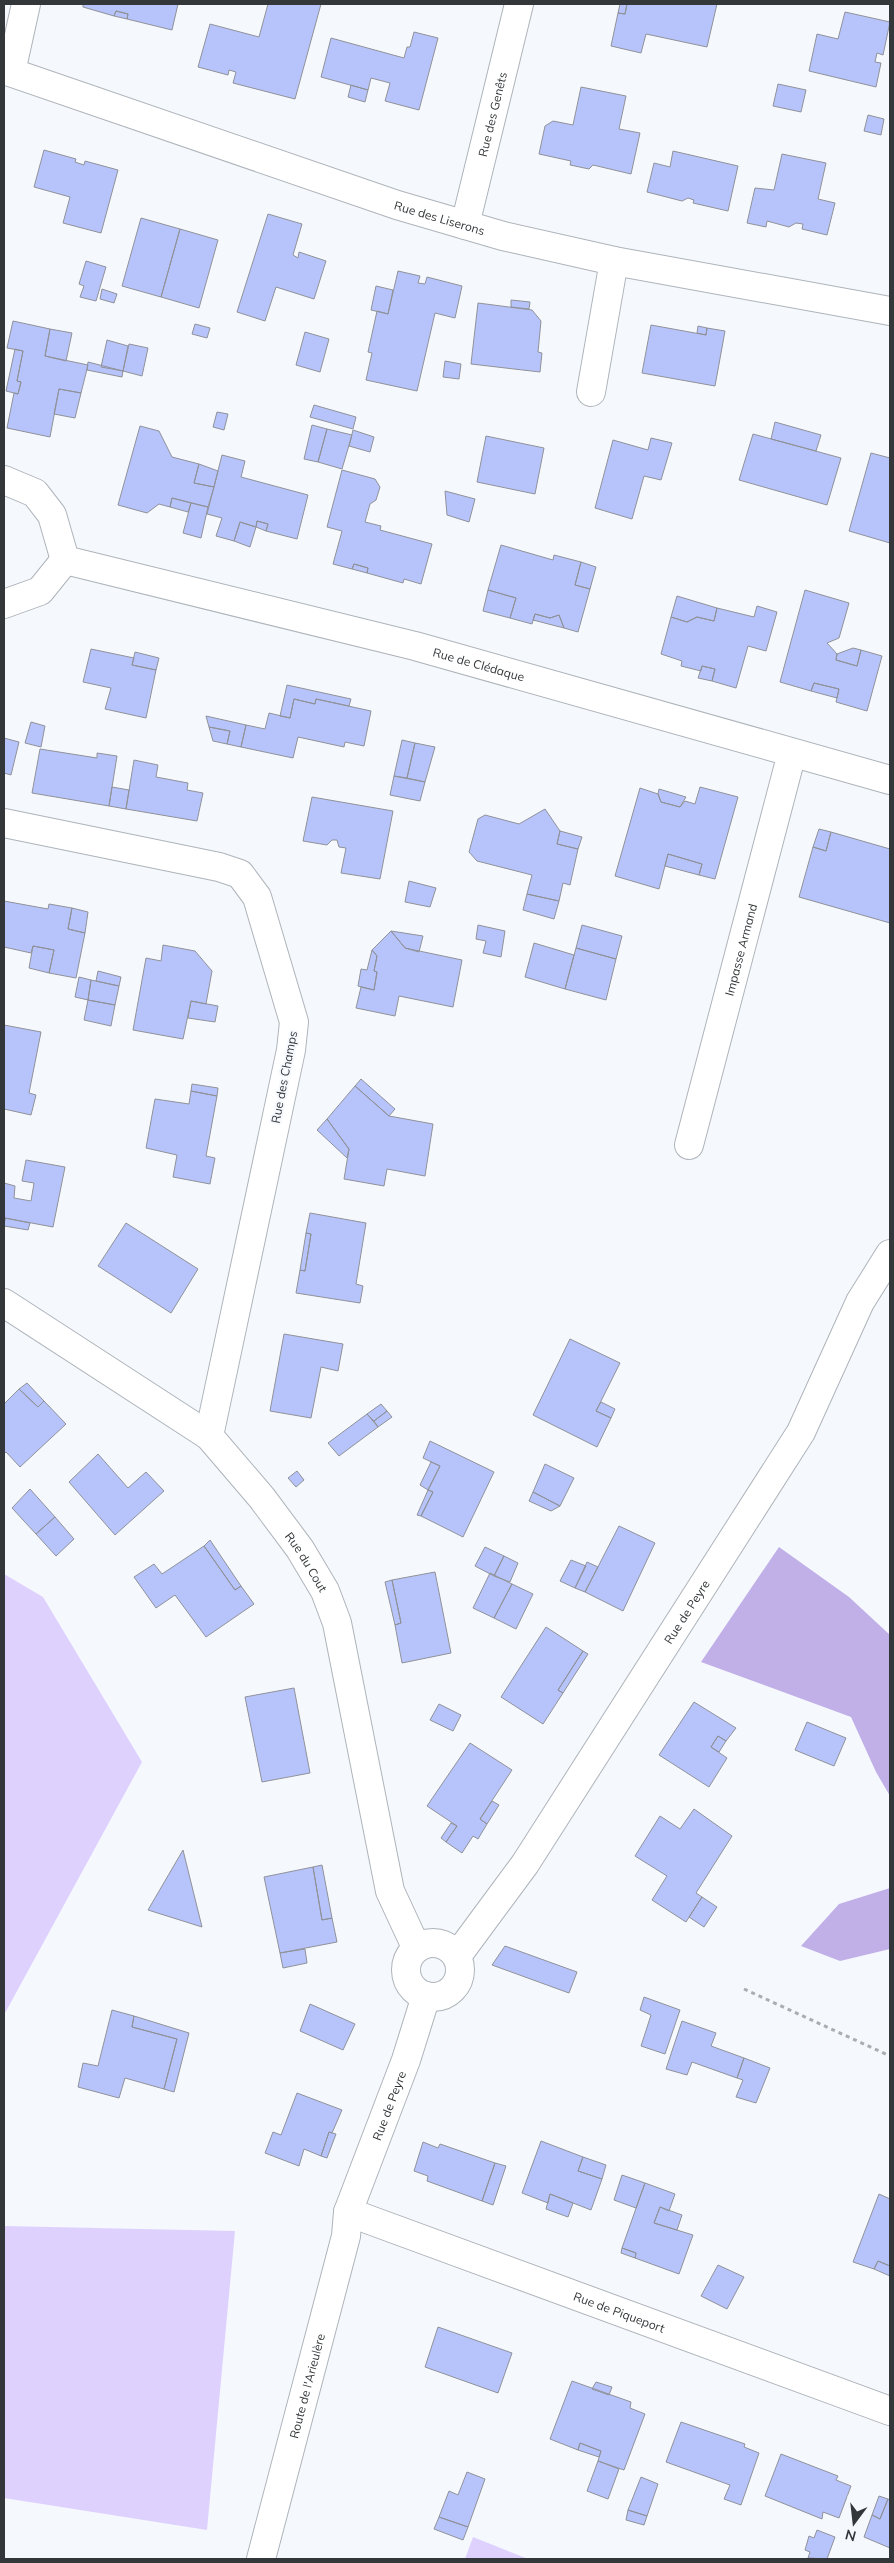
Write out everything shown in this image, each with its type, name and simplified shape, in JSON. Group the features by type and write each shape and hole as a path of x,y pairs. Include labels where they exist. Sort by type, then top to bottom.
{"street":[{"path":"7,71 26,4"},
{"name":"Rue des Genêts","path":"465,225 519,4"},
{"name":"Rue des Liserons","path":"7,71 388,201 504,236 614,261 890,311"},
{"path":"591,392 614,261"},
{"path":"4,480 35,493 52,515 64,560 40,590 4,604"},
{"name":"Rue de Clédaque","path":"64,560 415,646 890,780"},
{"name":"Impasse Armand","path":"689,1146 792,753"},
{"name":"Rue des Champs","path":"4,823 219,867 240,874 258,897 294,1022 291,1050 209,1436"},
{"name":"Rue de Peyre","path":"457,1956 526,1864 801,1432 860,1302 890,1254"},
{"name":"Rue du Cout","path":"4,1303 209,1436 262,1498 300,1549 326,1591 337,1623 390,1891 416,1947"},
{"path":"431,1942 438,1943 446,1945 457,1956 460,1968 458,1980 450,1991 439,1997 426,1996 412,1989 405,1975 407,1959 416,1947 431,1942"},
{"name":"Rue de Peyre","path":"348,2212 406,2060 426,1996"},
{"name":"Rue de Piqueport","path":"348,2212 890,2411"},
{"name":"Route de l'Arieulère","path":"261,2559 346,2236 348,2212"}],"path":[{"path":"744,1988 890,2056"}],"shaded area":[{"path":"779,1547 849,1597 890,1635 890,1796 876,1772 851,1717 701,1662"},
{"path":"4,1574 43,1597 142,1762 4,2015"},
{"path":"890,1888 890,1949 840,1961 801,1946 839,1904"},
{"path":"4,2226 235,2231 207,2530 4,2498"},
{"path":"473,2537 528,2559 465,2559"}],"building":[{"path":"83,4 178,4 172,30 127,19 128,14 116,11 114,16 83,7"},
{"path":"268,4 321,4 295,99 233,83 236,72 229,70 228,75 198,67 210,24 259,37"},
{"path":"620,4 627,4 625,14 618,13"},
{"path":"627,4 717,4 707,47 646,34 641,53 611,46 618,13 625,14"},
{"path":"116,11 128,14 127,19 114,16"},
{"path":"845,12 890,22 883,55 877,53 875,62 881,63 876,87 809,71 817,34 838,39"},
{"path":"414,32 438,38 419,110 385,101 390,83 371,78 368,90 321,77 331,38 404,58 407,47 410,47"},
{"path":"778,84 806,90 801,112 773,106"},
{"path":"351,85 368,90 365,102 348,97"},
{"path":"581,87 626,96 619,129 640,133 631,174 593,165 589,169 570,165 571,161 539,154 545,126 553,121 573,125"},
{"path":"868,115 884,119 881,135 864,131"},
{"path":"44,150 76,159 75,162 84,165 85,161 118,170 101,233 63,223 70,197 34,187"},
{"path":"673,151 738,166 728,211 693,203 694,200 688,198 682,201 647,192 654,163 670,167"},
{"path":"782,154 826,163 818,199 835,203 827,235 802,229 803,224 796,223 789,227 767,221 766,227 747,223 755,188 774,190"},
{"path":"268,214 302,224 293,255 298,258 299,252 326,261 314,299 276,287 265,321 237,312"},
{"path":"141,218 180,229 161,297 122,286"},
{"path":"180,229 218,240 199,308 161,297"},
{"path":"86,261 106,267 96,301 80,297 84,286 79,284"},
{"path":"398,271 420,276 418,283 425,284 427,277 462,286 455,318 435,313 417,391 366,380 372,353 368,352 377,311 388,314"},
{"path":"376,286 393,290 388,314 371,310"},
{"path":"102,289 117,294 114,303 100,299"},
{"path":"511,300 530,302 529,309 511,307"},
{"path":"478,303 532,310 541,321 538,352 542,353 540,372 471,364"},
{"path":"13,321 50,329 45,356 88,365 81,393 59,389 50,437 7,428 14,393 18,394 21,382 17,381 23,351 7,348"},
{"path":"195,324 210,328 207,338 192,334"},
{"path":"651,325 706,335 707,328 725,331 715,386 642,373"},
{"path":"698,326 707,328 706,335 697,333"},
{"path":"50,329 72,333 66,361 45,356"},
{"path":"305,332 329,339 320,372 296,365"},
{"path":"107,340 128,346 123,371 101,367"},
{"path":"129,344 148,348 142,376 123,371"},
{"path":"15,349 23,351 17,381 21,382 18,394 6,391"},
{"path":"445,361 461,364 459,379 443,377"},
{"path":"88,362 123,371 122,377 87,370"},
{"path":"59,389 81,393 75,418 54,414"},
{"path":"314,405 356,417 353,429 310,417"},
{"path":"217,412 228,414 224,430 213,427"},
{"path":"775,422 821,435 816,451 771,439"},
{"path":"312,425 327,429 318,462 304,459"},
{"path":"140,426 159,431 172,457 199,464 194,483 214,487 208,507 172,498 170,507 159,504 147,513 118,505"},
{"path":"327,429 352,435 342,469 318,462"},
{"path":"353,430 374,437 370,452 349,446"},
{"path":"753,434 841,458 827,505 739,480"},
{"path":"486,436 544,448 535,494 477,482"},
{"path":"651,438 672,443 661,480 644,476 632,519 595,508 613,440 648,450"},
{"path":"871,453 890,458 890,543 849,531"},
{"path":"222,455 245,461 241,477 308,495 297,539 266,531 268,524 257,521 256,527 240,522 234,541 216,536 222,518 207,514"},
{"path":"199,464 218,471 214,487 194,483"},
{"path":"342,470 375,479 380,487 376,500 370,504 365,522 381,526 380,530 432,544 421,584 404,579 403,583 367,573 368,568 354,564 352,569 333,564 342,531 327,527"},
{"path":"445,491 475,499 469,522 447,515"},
{"path":"172,498 191,503 188,512 170,507"},
{"path":"191,503 208,507 201,538 183,533"},
{"path":"257,521 268,524 266,531 256,527"},
{"path":"240,522 256,527 250,547 234,541"},
{"path":"501,545 553,560 554,555 581,562 575,585 590,589 578,632 564,628 559,615 550,618 535,614 532,624 510,618 516,598 488,590"},
{"path":"581,562 596,567 590,589 575,585"},
{"path":"354,564 368,568 367,573 352,569"},
{"path":"488,590 516,598 510,618 483,611"},
{"path":"805,590 849,603 839,638 827,643 837,654 836,660 857,666 861,650 882,656 867,711 836,702 839,689 814,683 811,691 780,682"},
{"path":"677,596 717,608 714,621 697,617 687,622 671,617"},
{"path":"757,606 777,612 766,651 748,646 736,688 712,681 715,669 702,666 701,671 681,666 682,661 661,654 671,617 687,622 697,617 714,621 717,608 754,617"},
{"path":"535,614 550,618 559,615 564,628 533,620"},
{"path":"853,648 861,650 857,666 836,660 837,654"},
{"path":"91,649 134,658 132,665 156,670 146,718 105,709 111,688 83,682"},
{"path":"135,652 159,658 156,670 132,665"},
{"path":"702,666 715,669 712,681 698,678"},
{"path":"814,683 839,689 837,698 811,691"},
{"path":"287,685 351,699 349,706 316,699 315,704 294,699 290,718 280,716"},
{"path":"294,699 315,704 316,699 371,711 364,746 345,742 344,747 298,737 293,758 241,747 246,725 265,729 269,713 290,718"},
{"path":"206,716 246,725 241,747 227,744 230,731 209,727"},
{"path":"31,722 45,726 41,747 25,743"},
{"path":"209,727 230,731 227,744 213,741"},
{"path":"4,738 19,742 11,775 4,773"},
{"path":"402,740 415,743 407,778 394,776"},
{"path":"415,743 435,747 425,782 407,778"},
{"path":"40,749 97,758 97,753 117,756 109,806 32,793"},
{"path":"134,760 158,765 156,777 188,783 187,790 203,793 197,821 126,809"},
{"path":"394,776 425,782 420,801 390,795"},
{"path":"112,787 129,790 126,809 109,806"},
{"path":"700,787 738,797 715,879 699,875 702,864 668,854 659,889 615,876 640,788 658,794 661,802 680,807 685,801 695,804"},
{"path":"659,789 686,797 680,807 661,802 658,794"},
{"path":"312,797 393,811 380,879 341,873 346,848 339,847 337,840 332,840 327,845 303,841"},
{"path":"545,809 560,831 557,844 578,849 570,885 563,883 559,901 527,894 532,875 477,861 469,852 478,819 485,815 519,824"},
{"path":"819,829 831,832 826,851 813,847"},
{"path":"560,831 582,837 578,849 557,844"},
{"path":"831,832 890,849 890,923 799,897 813,847 826,851"},
{"path":"668,854 702,864 699,875 665,866"},
{"path":"409,881 436,888 430,907 405,902"},
{"path":"527,894 559,901 554,919 523,910"},
{"path":"4,901 48,909 49,904 72,908 68,929 85,933 76,978 49,973 54,950 33,946 31,953 4,947"},
{"path":"72,908 88,912 85,933 68,929"},
{"path":"478,925 505,931 501,957 483,953 486,941 476,939"},
{"path":"582,925 622,936 616,959 576,948"},
{"path":"391,931 405,948 462,960 453,1007 399,996 395,1016 356,1008 361,987 374,990 377,972 374,971 377,956 372,950"},
{"path":"391,931 423,936 419,952 405,948"},
{"path":"534,943 574,955 565,989 525,977"},
{"path":"163,945 195,951 212,971 206,1004 191,1001 183,1039 133,1030 146,958 161,961"},
{"path":"33,946 54,950 49,973 29,968"},
{"path":"576,948 616,959 606,1000 565,989"},
{"path":"372,950 377,956 374,971 377,972 374,990 358,986 361,969 367,970"},
{"path":"98,971 121,977 119,986 96,981"},
{"path":"79,977 91,980 88,1000 75,997"},
{"path":"91,980 119,986 115,1005 88,1000"},
{"path":"88,1000 115,1005 111,1026 84,1020"},
{"path":"191,1001 218,1006 215,1022 188,1018"},
{"path":"4,1025 41,1032 29,1093 36,1095 31,1115 4,1109"},
{"path":"361,1079 395,1109 389,1116 355,1086"},
{"path":"192,1084 218,1088 217,1096 191,1091"},
{"path":"355,1086 389,1116 433,1124 425,1176 387,1169 384,1186 344,1179 349,1149 327,1119"},
{"path":"191,1091 217,1096 206,1156 215,1158 210,1184 173,1177 177,1155 146,1148 155,1099 189,1104"},
{"path":"327,1119 349,1149 347,1158 317,1130"},
{"path":"26,1160 65,1167 53,1227 5,1218 4,1226 4,1183 15,1186 14,1198 31,1201 34,1183 22,1181"},
{"path":"310,1213 366,1223 356,1284 363,1286 360,1303 296,1293 300,1270 305,1271 311,1234 306,1233"},
{"path":"5,1218 30,1223 28,1230 4,1226"},
{"path":"126,1223 198,1269 171,1313 98,1266"},
{"path":"306,1233 311,1234 305,1271 300,1270"},
{"path":"284,1334 343,1344 338,1371 321,1367 311,1418 270,1411"},
{"path":"570,1339 620,1363 596,1411 611,1418 597,1447 533,1415"},
{"path":"27,1383 44,1401 38,1407 19,1389"},
{"path":"19,1389 38,1407 44,1401 66,1424 20,1467 6,1452 4,1454 4,1404"},
{"path":"601,1402 615,1409 611,1418 596,1411"},
{"path":"381,1404 387,1411 374,1421 367,1414"},
{"path":"387,1411 392,1417 378,1427 374,1421"},
{"path":"367,1414 378,1427 339,1456 328,1443"},
{"path":"430,1441 494,1472 463,1537 421,1516 433,1492 428,1490 440,1466 423,1458"},
{"path":"98,1454 128,1488 146,1472 164,1491 115,1535 69,1482"},
{"path":"431,1462 440,1466 428,1490 420,1485"},
{"path":"545,1464 574,1478 560,1506 533,1492"},
{"path":"297,1471 304,1480 296,1487 288,1478"},
{"path":"30,1489 55,1517 36,1534 12,1508"},
{"path":"428,1490 433,1492 421,1516 417,1515"},
{"path":"533,1492 560,1506 551,1511 529,1501"},
{"path":"55,1517 74,1539 56,1556 36,1534"},
{"path":"619,1526 655,1543 623,1611 585,1592"},
{"path":"210,1540 241,1586 235,1590 204,1546"},
{"path":"204,1546 235,1590 241,1586 254,1604 206,1637 175,1595 156,1608 134,1577 154,1564 162,1574"},
{"path":"485,1547 504,1556 494,1576 475,1566"},
{"path":"504,1556 518,1563 510,1582 494,1576"},
{"path":"571,1560 586,1566 575,1588 560,1581"},
{"path":"587,1562 598,1567 585,1592 575,1588"},
{"path":"435,1572 451,1653 402,1663 395,1625 401,1623 392,1580"},
{"path":"490,1573 512,1584 494,1618 473,1608"},
{"path":"392,1580 401,1623 395,1625 385,1582"},
{"path":"512,1584 533,1594 516,1629 494,1618"},
{"path":"546,1627 583,1651 558,1690 563,1693 543,1724 501,1697"},
{"path":"583,1651 588,1654 563,1693 558,1690"},
{"path":"294,1688 310,1773 262,1782 245,1697"},
{"path":"694,1702 736,1728 726,1741 718,1736 711,1747 727,1758 709,1787 659,1755"},
{"path":"439,1704 461,1715 453,1731 430,1720"},
{"path":"807,1722 846,1738 834,1766 795,1750"},
{"path":"718,1736 726,1741 719,1752 711,1747"},
{"path":"470,1743 512,1770 480,1819 487,1824 478,1839 473,1836 462,1853 446,1842 457,1826 427,1806"},
{"path":"492,1801 499,1805 487,1824 480,1819"},
{"path":"694,1809 732,1836 696,1893 702,1897 686,1922 652,1900 667,1876 635,1856 660,1816 680,1829"},
{"path":"451,1823 457,1826 446,1842 441,1838"},
{"path":"183,1850 202,1927 148,1910"},
{"path":"322,1865 332,1918 322,1920 313,1867"},
{"path":"313,1867 322,1920 332,1918 337,1942 280,1953 264,1877"},
{"path":"702,1897 717,1907 704,1927 689,1917"},
{"path":"505,1946 577,1972 569,1993 492,1965"},
{"path":"305,1949 307,1963 283,1968 280,1953"},
{"path":"644,1997 680,2010 665,2054 641,2046 651,2015 640,2010"},
{"path":"310,2004 355,2024 343,2050 300,2031"},
{"path":"112,2010 134,2016 132,2027 177,2039 164,2089 125,2078 119,2098 78,2087 83,2063 98,2066"},
{"path":"134,2016 189,2033 174,2092 164,2089 177,2039 132,2027"},
{"path":"682,2021 716,2033 711,2046 744,2058 737,2078 692,2062 687,2075 666,2069"},
{"path":"744,2058 770,2068 756,2103 736,2097 743,2080 737,2078"},
{"path":"297,2093 342,2110 332,2133 329,2132 321,2156 304,2149 299,2166 265,2153 273,2132 281,2135"},
{"path":"329,2132 336,2134 327,2158 321,2156"},
{"path":"541,2141 583,2157 578,2171 602,2179 591,2210 550,2194 548,2203 522,2193"},
{"path":"423,2142 438,2148 440,2144 495,2163 482,2201 427,2181 428,2176 414,2171"},
{"path":"583,2157 606,2165 602,2179 578,2171"},
{"path":"495,2163 506,2166 493,2205 482,2201"},
{"path":"622,2175 645,2183 636,2208 614,2200"},
{"path":"645,2183 675,2194 669,2211 660,2207 654,2223 693,2235 679,2274 635,2258 636,2253 622,2248"},
{"path":"550,2194 573,2203 568,2217 546,2209"},
{"path":"879,2194 890,2199 890,2266 878,2261 874,2269 853,2262"},
{"path":"660,2207 682,2215 677,2230 654,2223"},
{"path":"622,2248 636,2253 635,2258 621,2253"},
{"path":"878,2261 890,2266 890,2276 874,2269"},
{"path":"718,2265 744,2277 727,2309 701,2296"},
{"path":"438,2327 512,2353 498,2393 425,2367"},
{"path":"572,2381 631,2402 630,2408 645,2414 624,2470 598,2461 601,2451 580,2443 578,2450 550,2439"},
{"path":"596,2382 612,2387 609,2395 592,2389"},
{"path":"681,2422 745,2444 744,2447 759,2453 741,2505 724,2499 730,2485 666,2462"},
{"path":"580,2443 601,2451 599,2457 578,2450"},
{"path":"781,2454 838,2476 836,2480 851,2486 839,2518 823,2512 822,2519 765,2496"},
{"path":"598,2461 619,2469 608,2499 587,2491"},
{"path":"467,2472 485,2479 468,2527 439,2517 449,2491 458,2495"},
{"path":"641,2477 658,2484 647,2516 628,2510"},
{"path":"879,2496 888,2499 880,2519 872,2515"},
{"path":"888,2499 890,2500 890,2548 864,2537 872,2515 880,2519"},
{"path":"628,2510 647,2516 644,2525 626,2520"},
{"path":"439,2517 468,2527 463,2540 434,2529"},
{"path":"817,2530 835,2537 827,2559 808,2558 810,2552 805,2550 809,2536 814,2538"}]}
